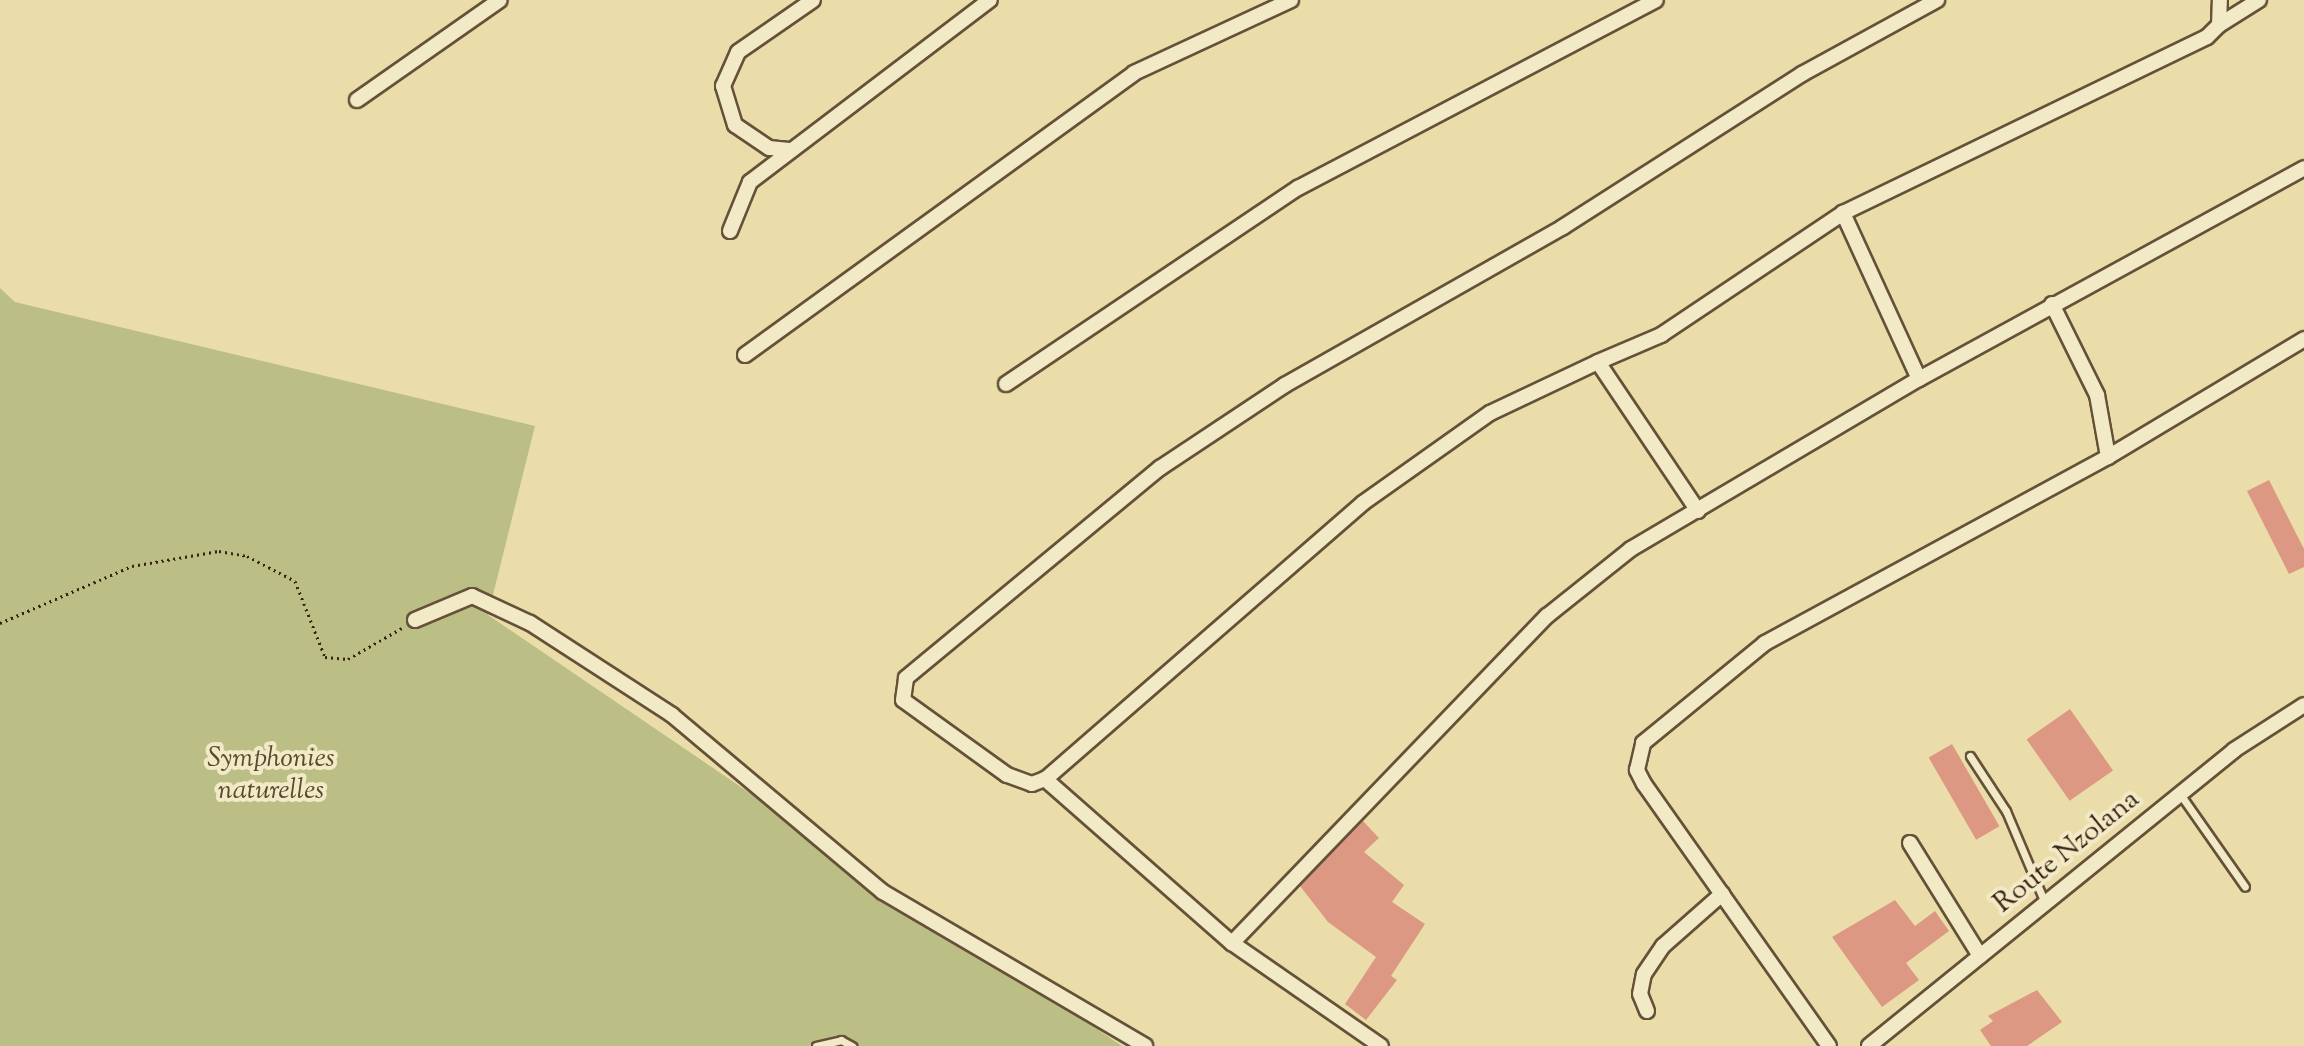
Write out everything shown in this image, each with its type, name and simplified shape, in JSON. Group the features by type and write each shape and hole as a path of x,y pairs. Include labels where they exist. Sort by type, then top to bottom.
{"street":[{"path":"357,100 500,0"},
{"path":"789,150 769,148 735,125 723,86 738,52 813,0"},
{"path":"730,231 750,182 990,0"},
{"path":"745,355 1134,73 1291,0"},
{"path":"1006,384 1298,188 1656,0"},
{"path":"1937,0 1238,416 1160,468 906,678 903,700 911,710 1019,782 1045,779 1387,485 1490,413 1661,335 1843,213 2050,117 2259,0"},
{"path":"2219,25 2220,0"},
{"path":"1232,943 1547,616 1631,549 1919,379 2304,168"},
{"path":"1843,213 1919,379"},
{"path":"2052,304 2097,395 2108,457"},
{"path":"1829,1046 1644,784 1637,758 1643,743 1765,643 2108,457 2304,339"},
{"path":"1598,362 1698,511"},
{"path":"415,620 472,596 530,623 672,715 883,892 1145,1046"},
{"name":"Route Nzolana","path":"1869,1046 2180,794 2304,705"},
{"path":"1045,779 1232,943 1381,1046"},
{"path":"1910,843 1980,956"},
{"path":"1647,1011 1640,994 1644,974 1663,946 1722,894"}],"lane":[{"path":"1970,756 2006,811 2045,903"},
{"path":"2180,794 2245,887"},
{"path":"816,1046 841,1040 852,1046"}],"path":[{"path":"0,623 132,566 219,551 247,556 295,581 325,657 348,659 415,620"}],"green space":[{"name":"Symphonies naturelles","path":"0,288 15,302 535,426 488,615 1122,1046 0,1046"}],"building":[{"path":"2269,480 2304,549 2304,567 2289,574 2247,491"},
{"path":"2070,709 2113,770 2070,801 2027,739"},
{"path":"1952,744 2000,826 1976,840 1929,758"},
{"path":"1363,821 1379,838 1364,852 1404,885 1392,902 1425,924 1391,976 1397,980 1366,1020 1345,1004 1376,957 1328,922 1300,886"},
{"path":"1895,900 1915,926 1935,911 1949,931 1906,963 1919,980 1882,1007 1832,937"},
{"path":"2037,990 2062,1022 2027,1046 1991,1046 1980,1030 1993,1021 1988,1016"}]}
